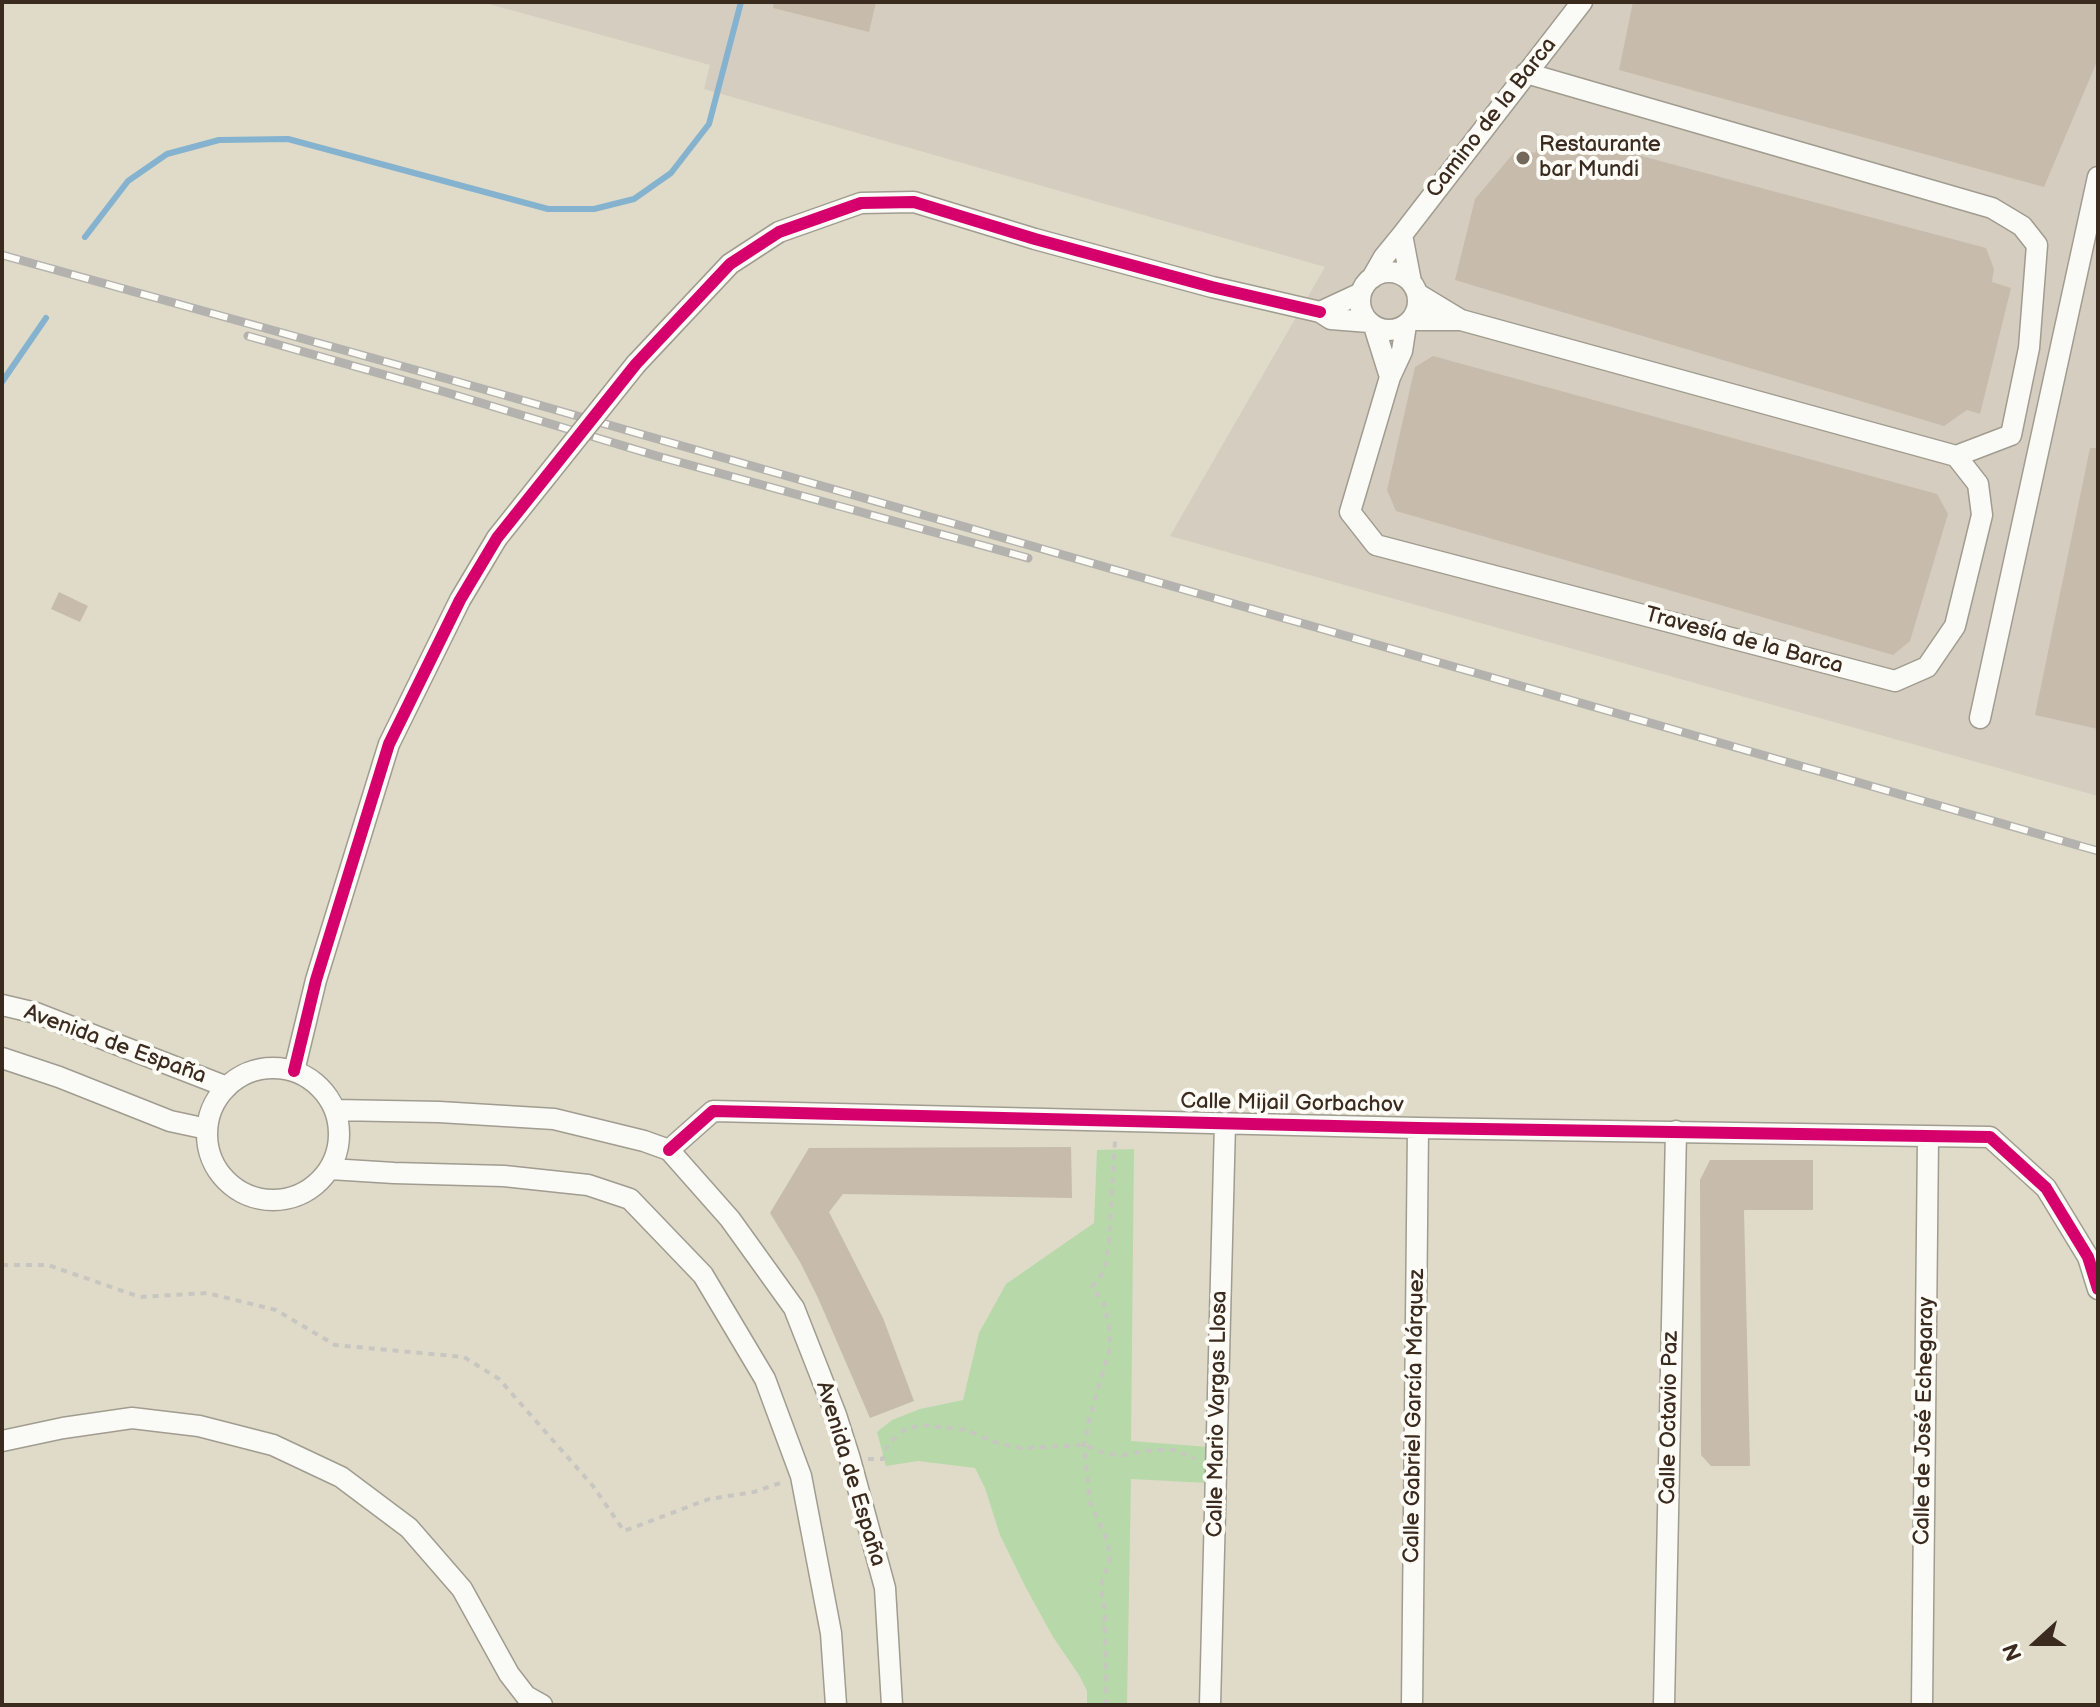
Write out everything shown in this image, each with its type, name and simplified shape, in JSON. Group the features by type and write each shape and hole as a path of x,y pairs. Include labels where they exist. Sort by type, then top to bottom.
{"street":[{"name":"Camino de la Barca","path":"1367,285 1384,257 1582,2"},
{"path":"1409,322 1461,320 1956,456 2011,435 2029,348 2037,245 2022,226 1992,208 1526,73"},
{"path":"1980,718 2098,177"},
{"path":"294,1071 316,980 389,744 460,600 497,538 636,364 730,264 779,232 861,203 914,202 1035,239 1320,312 1331,319 1372,324 1392,331 1409,322 1416,314 1418,304 1402,235"},
{"path":"1320,312 1389,272 1398,273 1414,288 1461,320"},
{"path":"1367,285 1360,302 1362,311 1372,324 1390,377"},
{"path":"1390,377 1402,351 1409,322"},
{"name":"Travesía de la Barca","path":"1390,377 1350,512 1376,545 1895,681 1927,667 1955,626 1982,515 1978,484 1956,456"},
{"name":"Avenida de España","path":"2,1005 36,1013 227,1087"},
{"path":"2,1058 170,1121 207,1129"},
{"path":"265,1068 294,1071 324,1091 335,1110 340,1130 338,1150 330,1169 315,1185 296,1196 275,1200 253,1197 234,1187 219,1171 209,1151 207,1129 210,1113 227,1087 244,1074 265,1068"},
{"path":"335,1110 554,1119 669,1150"},
{"name":"Calle Mijail Gorbachov","path":"669,1150 713,1111 1418,1128 1990,1137 2046,1188 2088,1257 2098,1289"},
{"name":"Calle Mario Vargas Llosa","path":"1210,1705 1225,1123"},
{"name":"Calle Gabriel García Márquez","path":"1412,1705 1418,1128"},
{"name":"Calle Octavio Paz","path":"1664,1705 1676,1131"},
{"name":"Calle de José Echegaray","path":"1922,1705 1928,1138"},
{"name":"Avenida de España","path":"669,1150 730,1219 794,1308 836,1415 885,1588 892,1705"},
{"path":"330,1169 504,1176 588,1185 630,1199 703,1275 765,1379 801,1476 831,1633 836,1705"},
{"path":"2,1441 132,1418 199,1426 273,1445 341,1477 409,1528 462,1589 509,1674 526,1696 542,1705"}],"path":[{"path":"1106,1705 1102,1581 1110,1561 1108,1543 1090,1502 1084,1445 1110,1348 1104,1303 1092,1287 1104,1271 1109,1243 1116,1120"},
{"path":"2,1265 48,1265 140,1297 207,1293 276,1310 335,1345 464,1357 499,1379 593,1486 624,1531 709,1499 754,1492 801,1476"},
{"path":"850,1459 883,1459 888,1444 904,1430 922,1425 966,1430 997,1443 1021,1448 1084,1445 1107,1454 1124,1455 1175,1450 1197,1460 1216,1463"}],"shaded area":[{"path":"482,2 2098,2 2098,796 1170,536 1325,267 704,89 710,65"}],"green space":[{"path":"1134,1149 1131,1441 1209,1447 1209,1483 1131,1479 1127,1705 1087,1705 1087,1691 1079,1675 1053,1637 1000,1535 975,1468 918,1461 886,1466 877,1432 892,1420 920,1409 963,1400 979,1333 1006,1284 1094,1223 1097,1150"}],"building":[{"path":"774,2 876,2 869,32 773,8"},
{"path":"1633,2 2098,2 2098,59 2044,187 1619,70"},
{"path":"1544,130 1986,248 1994,269 1992,282 2011,288 1980,414 1967,410 1944,426 1455,280 1475,199 1517,149 1535,153"},
{"path":"1433,356 1937,494 1948,514 1910,641 1893,655 1396,511 1387,490 1415,367"},
{"path":"2090,448 2098,448 2098,729 2035,715"},
{"path":"59,592 88,606 80,622 51,609"},
{"path":"1071,1147 1072,1198 843,1194 829,1212 883,1318 914,1401 870,1418 818,1298 770,1213 809,1148"},
{"path":"1710,1160 1813,1160 1813,1210 1744,1210 1750,1466 1711,1466 1701,1455 1700,1180"}],"waterway":[{"path":"85,237 128,181 167,154 219,140 288,139 548,209 594,209 634,199 671,173 709,124 741,2"},
{"path":"2,382 46,318"}],"railway":[{"path":"2,255 455,381 2098,851"},
{"path":"248,336 657,456 1028,558"}],"cycle path":[{"path":"294,1071 316,980 389,744 460,600 497,538 636,364 730,264 779,232 861,203 914,202 1212,287 1320,312"},
{"path":"669,1150 713,1111 1418,1128 1990,1137 2046,1188 2088,1257 2098,1289"}],"place":[{"name":"Restaurante bar Mundi","path":"1523,158"}]}
